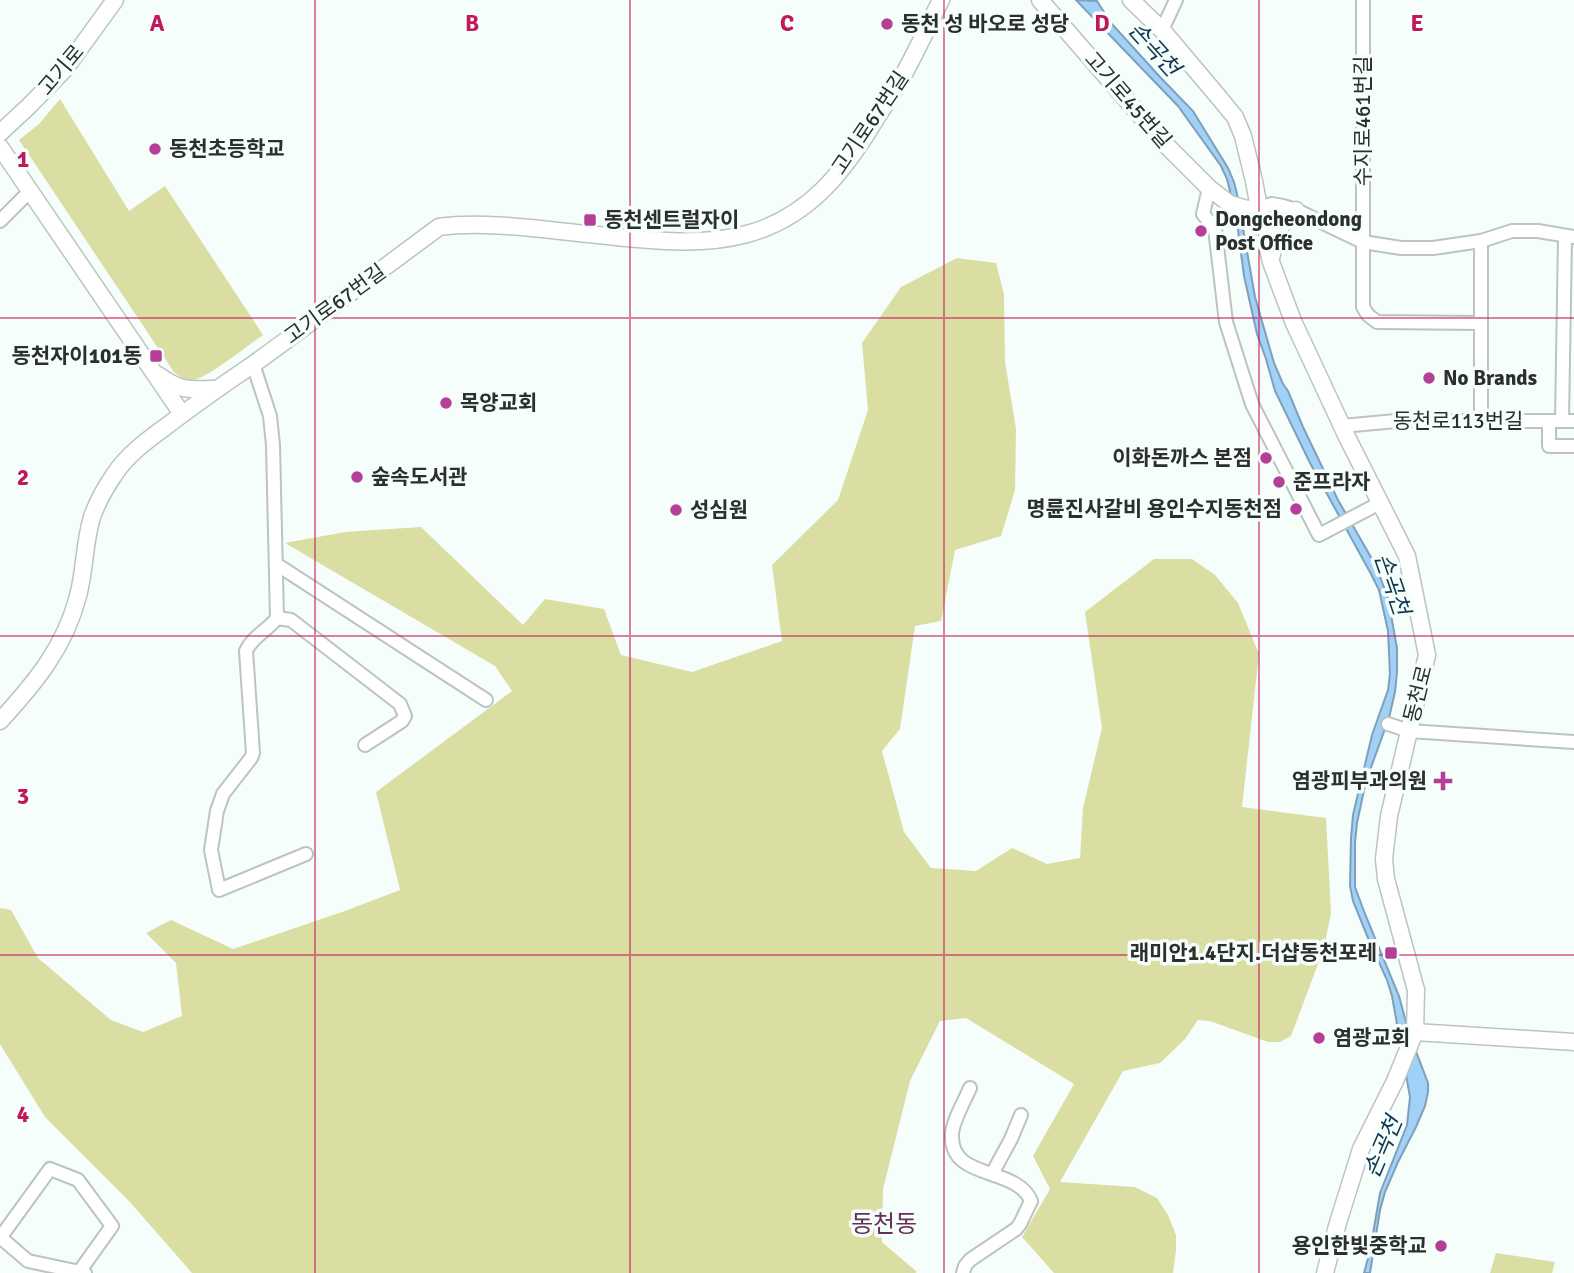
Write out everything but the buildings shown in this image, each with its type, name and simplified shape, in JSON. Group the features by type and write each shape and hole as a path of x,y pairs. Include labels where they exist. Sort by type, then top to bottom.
{"street":[{"name":"고기로","path":"0,132 65,69 116,0"},
{"name":"고기로67번길","path":"0,721 34,684 71,622 79,595 92,518 102,494 131,454 182,414 439,227 514,227 687,241 745,235 789,217 827,187 844,168 904,74 941,0"},
{"name":"고기로45번길","path":"1040,0 1166,144 1214,192"},
{"name":"동천로","path":"1130,0 1162,30 1234,117 1243,136 1271,262 1293,321 1407,556 1427,655 1389,816 1384,859 1386,879 1416,990 1415,1032 1395,1081 1361,1149 1325,1273"},
{"path":"1162,30 1176,0"},
{"name":"수지로461번길","path":"1363,0 1363,307 1377,322 1481,323"},
{"path":"0,146 182,414"},
{"path":"0,221 29,192"},
{"path":"1380,503 1319,536 1252,404 1226,322 1215,229 1203,214 1214,192 1230,204 1247,209 1272,204 1283,206 1363,242 1401,248 1433,248 1482,240 1512,231 1538,231 1570,237 1562,421 1549,446 1574,446"},
{"path":"1271,262 1275,236 1281,224 1296,210"},
{"path":"1482,240 1482,421"},
{"path":"253,364 265,400 273,445 277,618 250,643 246,651 253,753 223,794 217,810 211,850 219,890 306,854"},
{"path":"154,372 178,388 215,389"},
{"name":"동천로113번길","path":"1342,426 1396,421 1562,421"},
{"path":"276,564 486,700"},
{"path":"277,618 291,620 400,704 405,716 402,721 365,745"},
{"path":"1388,724 1409,731 1574,741"},
{"path":"1415,1032 1574,1042"},
{"path":"963,1273 970,1260 1016,1229 1031,1200 1025,1188 963,1162 958,1157 951,1135 970,1088"},
{"path":"992,1174 1021,1115"},
{"path":"50,1169 78,1180 112,1226 83,1272 28,1261 0,1238 50,1169"}],"green space":[{"path":"60,99 129,211 165,186 263,335 200,378 188,380 174,372 19,140 39,124"},
{"path":"957,258 996,263 1004,294 1005,362 1016,429 1015,490 1001,536 955,550 941,621 915,626 900,729 882,751 904,832 931,868 976,871 1012,848 1047,864 1080,858 1083,808 1102,728 1085,612 1154,559 1192,559 1215,575 1238,603 1259,654 1242,807 1326,818 1331,913 1324,948 1291,1036 1280,1042 1268,1042 1210,1021 1198,1020 1185,1039 1160,1063 1123,1071 1060,1182 1135,1187 1157,1198 1176,1235 1173,1273 1054,1273 1022,1237 1050,1189 1033,1156 1074,1084 966,1018 940,1021 910,1081 883,1189 882,1242 917,1272 915,1273 192,1273 129,1201 45,1117 0,1044 0,908 11,910 38,958 111,1020 143,1032 182,1016 176,963 146,933 171,920 233,949 400,890 376,792 512,691 495,666 285,543 345,532 421,527 523,625 545,599 604,609 621,655 692,672 782,641 772,565 838,500 868,410 862,343 901,287"},
{"path":"1496,1253 1555,1262 1552,1273 1490,1273"}],"water":[{"path":"1076,0 1097,1 1111,23 1193,111 1228,168 1237,194 1255,297 1274,363 1338,500 1376,566 1388,598 1397,648 1395,692 1389,718 1366,781 1357,823 1355,887 1399,996 1409,1033 1428,1083 1428,1092 1416,1127 1385,1192 1370,1273 1364,1273 1380,1193 1407,1125 1410,1097 1392,996 1353,901 1350,886 1353,815 1372,735 1388,690 1390,674 1388,631 1379,590 1310,463 1275,391 1257,334 1244,276 1236,215 1221,166 1178,106"}],"place":[{"name":"동천 성 바오로 성당","path":"887,24"},
{"name":"동천초등학교","path":"155,149"},
{"name":"동천센트럴자이","path":"590,220"},
{"name":"Dongcheondong Post Office","path":"1201,231"},
{"name":"동천자이101동","path":"156,356"},
{"name":"No Brands","path":"1429,378"},
{"name":"목양교회","path":"446,403"},
{"name":"이화돈까스 본점","path":"1266,458"},
{"name":"숲속도서관","path":"357,477"},
{"name":"준프라자","path":"1279,482"},
{"name":"명륜진사갈비 용인수지동천점","path":"1296,509"},
{"name":"성심원","path":"676,510"},
{"name":"염광피부과의원","path":"1443,781"},
{"name":"래미안1.4단지.더샵동천포레","path":"1391,953"},
{"name":"염광교회","path":"1319,1038"},
{"name":"용인한빛중학교","path":"1441,1246"}],"district":[{"name":"동천동","path":"884,1224"}],"water label":[{"name":"손곡천","path":"1154,49"},
{"name":"손곡천","path":"1392,584"},
{"name":"손곡천","path":"1383,1147"}]}
